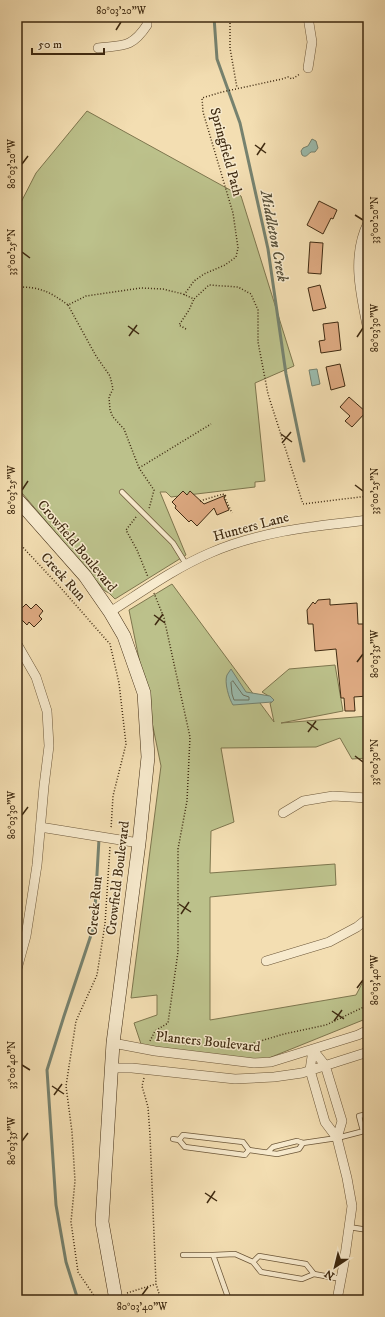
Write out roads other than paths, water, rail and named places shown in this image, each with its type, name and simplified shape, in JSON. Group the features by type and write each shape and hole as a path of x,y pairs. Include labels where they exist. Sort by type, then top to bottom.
{"main road":[{"name":"Crowfield Boulevard","path":"17,500 85,576 110,612 124,636 144,693 148,757 139,843 113,1043 102,1222 115,1298"}],"street":[{"path":"98,48 125,45 139,37 147,25 147,17"},
{"path":"308,17 312,42 308,68"},
{"path":"368,223 358,254 360,287 368,330"},
{"name":"Hunters Lane","path":"110,612 186,564 229,545 270,533 312,526 368,520"},
{"path":"17,644 20,657 36,677 47,711 49,746 37,865 27,928 17,969"},
{"path":"283,814 303,801 333,796 368,798"},
{"path":"40,827 139,843"},
{"path":"266,961 329,942 357,927 368,918"},
{"name":"Planters Boulevard","path":"113,1043 154,1052 254,1063 271,1062 313,1050 358,1035 368,1030"},
{"path":"313,1050 325,1066 342,1121 337,1138"},
{"path":"313,1050 310,1070 325,1122 337,1138 348,1178 352,1206 337,1300"},
{"path":"112,1068 132,1068 235,1079 274,1077 310,1070 368,1052"}],"lane":[{"path":"122,492 147,515 173,543 186,564"},
{"path":"363,1131 359,1116 368,1114"},
{"path":"268,1152 273,1147 297,1141 303,1144 337,1138 368,1130"},
{"path":"179,1140 183,1135 243,1142 249,1150 277,1154 299,1149 303,1144"},
{"path":"173,1139 179,1140 185,1147 245,1155 249,1150"},
{"path":"349,1227 368,1230"},
{"path":"183,1255 235,1254 253,1262 261,1272 302,1279 314,1274 341,1279"},
{"path":"213,1255 229,1300"},
{"path":"253,1262 260,1256 306,1264 314,1274"}],"water":[{"path":"312,139 316,141 318,148 315,152 311,152 306,156 303,156 301,151 303,148 308,146"},
{"path":"317,369 320,384 312,386 309,370"},
{"path":"231,669 246,692 270,696 274,700 272,702 233,705 226,682 227,675"}],"waterway":[{"name":"Middleton Creek","path":"214,17 217,59 240,123 268,249 286,374 304,461"},
{"path":"78,1300 66,1262 56,1205 47,1070 94,926 99,839"}]}
